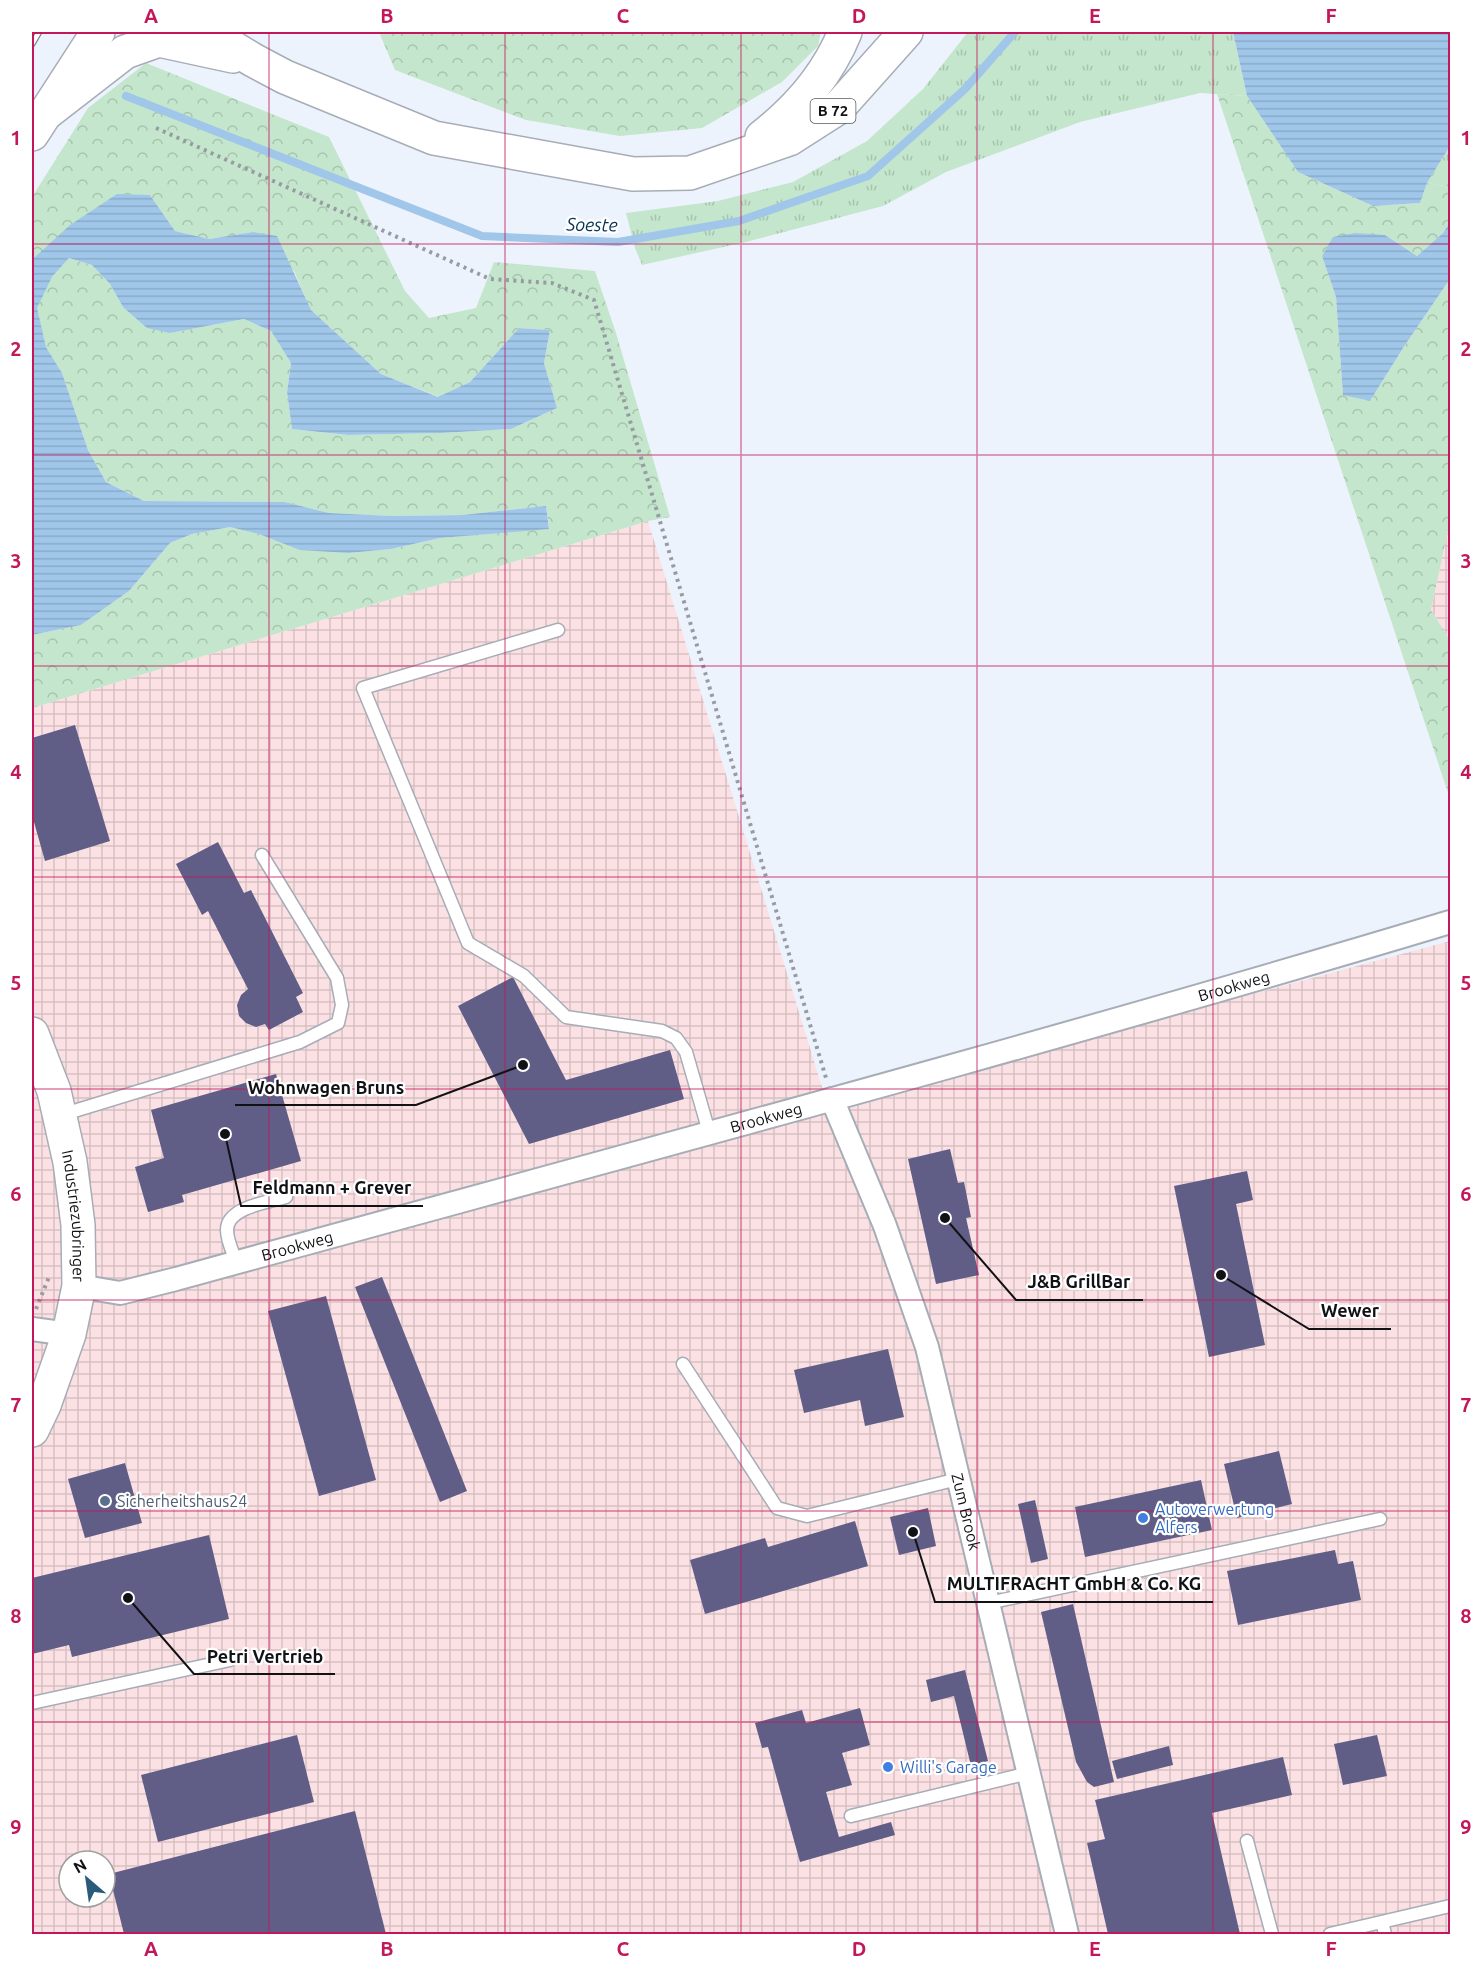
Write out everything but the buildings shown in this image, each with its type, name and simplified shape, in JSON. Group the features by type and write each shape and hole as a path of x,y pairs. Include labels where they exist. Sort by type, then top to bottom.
{"main road":[{"path":"38,124 98,32"},
{"path":"207,32 285,77 434,138 633,174 690,173 736,156 772,129 803,101 837,51 845,32"},
{"name":"B 72","path":"736,156 789,139 839,107 906,32"},
{"path":"38,124 125,52 159,40 253,60"},
{"name":"Industriezubringer","path":"32,1034 54,1091 70,1162 78,1225 79,1286 69,1334 34,1418"}],"street":[{"name":"Brookweg","path":"79,1286 120,1293 832,1099 1450,922"},
{"name":"Zum Brook","path":"832,1099 885,1226 927,1347 1067,1935"},
{"path":"32,1329 69,1334"}],"lane":[{"path":"558,630 363,688 468,943 524,976 566,1017 662,1031 676,1038 686,1052 709,1132"},
{"path":"59,1115 300,1042 338,1023 342,1005 338,978 262,855"},
{"path":"236,1262 227,1233 227,1225 231,1219 238,1211 286,1197"},
{"path":"683,1364 777,1508 807,1516 958,1479"},
{"path":"988,1603 1380,1519"},
{"path":"32,1703 230,1660"},
{"path":"850,1816 1029,1773"},
{"path":"1247,1841 1272,1935"},
{"path":"1330,1935 1384,1928 1450,1906"}],"path":[{"path":"156,128 490,279 552,283 594,300 832,1099"}],"shaded area":[{"path":"648,521 830,1113 1241,997 1450,941 1450,1934 32,1934 32,708"},
{"path":"1450,521 1450,640 1431,610"}],"green space":[{"path":"379,32 821,32 818,46 782,82 702,128 620,136 526,120 395,70"},
{"path":"968,32 1233,32 1247,96 1200,93 1080,122 946,172 883,206 746,242 642,265 626,213 718,201 793,182 867,141 923,89"},
{"path":"146,63 329,137 405,291 429,318 476,308 494,262 595,271 616,333 670,517 648,521 32,708 32,635 81,625 129,591 170,543 192,534 230,527 349,553 391,549 440,538 549,528 546,506 462,515 393,516 329,513 285,502 144,501 106,482 88,450 62,373 46,347 36,308 52,277 69,258 92,265 110,284 123,307 170,333 244,319 271,331 291,363 287,392 292,429 348,435 511,429 557,408 544,363 550,330 519,328 470,382 439,397 381,374 310,309 294,271 253,232 209,239 175,231 150,195 32,262 32,197 88,108"},
{"path":"1217,94 1247,96 1298,172 1373,206 1420,203 1427,183 1450,187 1450,222 1443,233 1417,256 1385,235 1322,256 1336,297 1343,394 1370,401 1450,279 1450,521 1431,610 1450,640 1450,799"},
{"path":"1450,146 1450,187 1427,183"}],"water":[{"path":"1233,32 1450,32 1450,146 1427,183 1420,203 1373,206 1298,172 1247,96"},
{"path":"117,194 150,195 175,231 209,239 253,232 277,236 311,310 381,374 438,397 470,382 519,328 550,330 544,363 557,408 511,429 348,435 292,429 287,392 291,363 271,331 244,319 170,333 147,328 123,307 110,284 92,265 69,258 52,277 37,308 46,347 62,373 88,450 106,482 144,501 285,502 329,513 393,516 462,515 546,506 549,529 440,538 391,549 349,553 300,550 259,534 230,527 192,534 170,543 129,591 81,625 32,635 32,262 70,225"},
{"path":"1450,222 1450,279 1370,401 1343,395 1336,297 1322,256 1333,237 1355,233 1385,235 1417,256 1443,233"}],"waterway":[{"name":"Soeste","path":"126,96 482,236 618,242 739,221 868,176 965,89 1015,32"}],"railway":[{"path":"32,44 39,32"}],"place":[{"name":"Wohnwagen Bruns","path":"523,1065"},
{"name":"Feldmann + Grever","path":"225,1134"},
{"name":"J&B GrillBar","path":"945,1218"},
{"name":"Wewer","path":"1221,1275"},
{"name":"Sicherheitshaus24","path":"105,1501"},
{"name":"Autoverwertung Alfers","path":"1143,1518"},
{"name":"MULTIFRACHT GmbH & Co. KG","path":"913,1532"},
{"name":"Petri Vertrieb","path":"128,1598"},
{"name":"Willi's Garage","path":"888,1767"}]}
